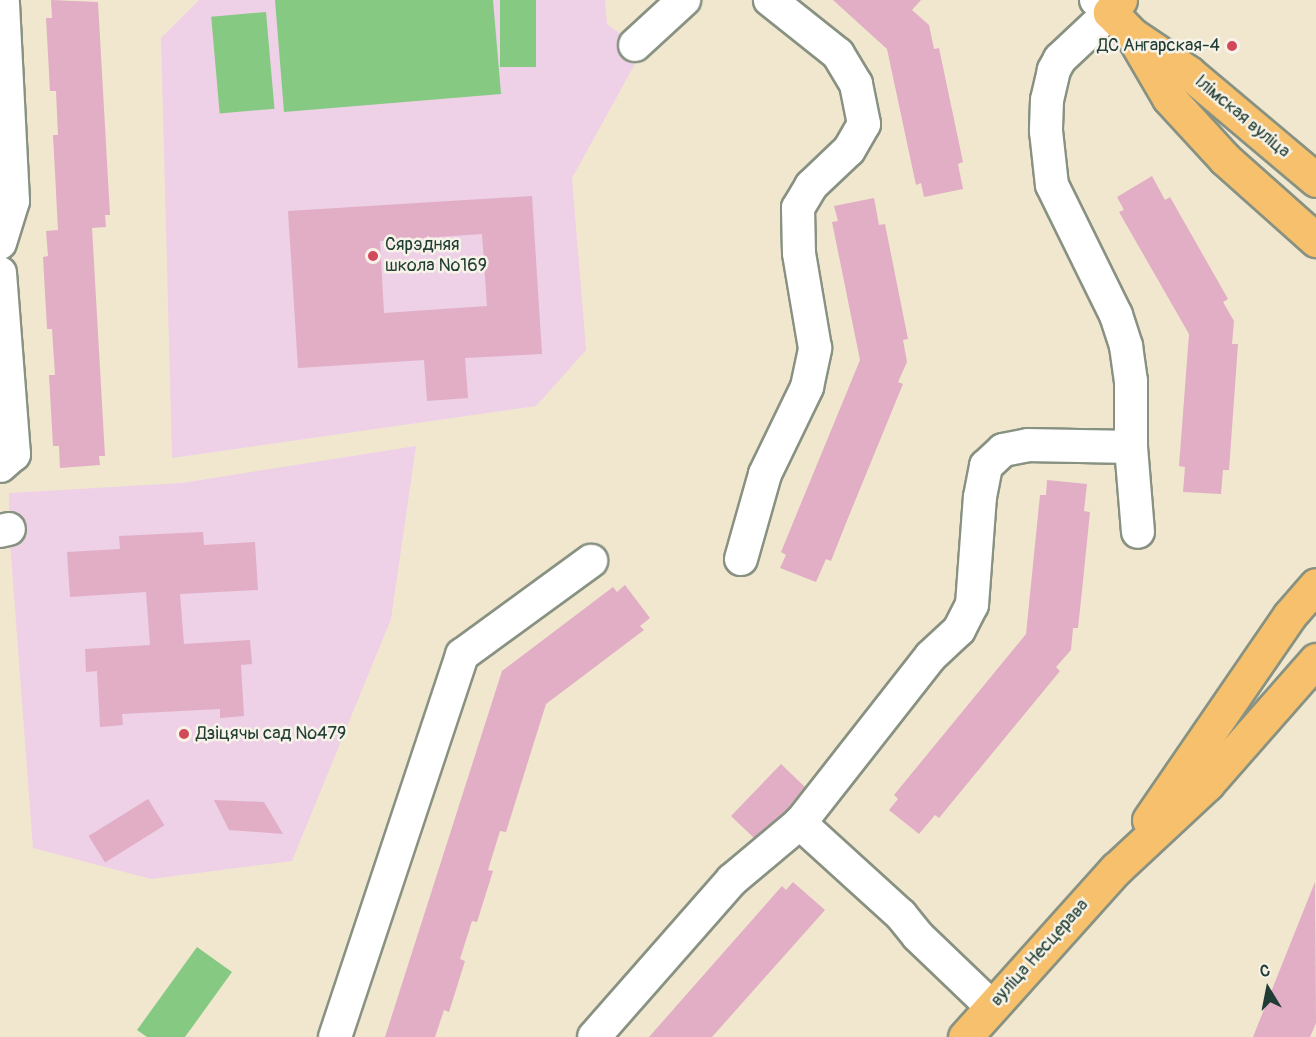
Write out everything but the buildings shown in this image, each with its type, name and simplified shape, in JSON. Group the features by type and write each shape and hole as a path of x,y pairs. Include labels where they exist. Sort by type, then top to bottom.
{"main road":[{"name":"Ілімская вуліца","path":"1114,11 1189,73 1312,167"},
{"path":"1114,11 1169,98 1225,159 1316,240"},
{"path":"1275,203 1312,167"},
{"path":"1116,869 1289,616 1316,585"},
{"path":"1289,616 1287,647 1295,655 1316,654"},
{"path":"1116,869 1207,784 1316,660"},
{"name":"вуліца Несцерава","path":"965,1037 1116,869"}],"lane":[{"path":"634,45 684,0"},
{"path":"741,559 765,474 807,387 815,348 799,253 798,208 811,186 849,150 864,123 856,84 838,54 770,0"},
{"path":"0,243 13,201 3,1"},
{"path":"1114,11 1060,59 1054,70 1047,100 1046,131 1052,184 1116,315 1126,346 1131,381 1131,447 1138,532"},
{"path":"0,273 14,454 0,466"},
{"path":"594,1037 732,880 800,823 931,656 959,630 972,605 980,497 986,466 1003,450 1028,445 1131,447"},
{"path":"335,1037 462,655 591,561"},
{"path":"800,823 901,915 918,936 992,1007"}],"shaded area":[{"name":"Сярэдняя школа №169","path":"199,0 605,0 607,24 635,45 641,53 572,178 586,350 536,406 172,458 161,38"},
{"name":"Дзіцячы сад №479","path":"416,446 391,619 292,861 151,879 33,848 9,529 9,493 182,483"}],"green space":[{"path":"275,0 493,0 501,94 284,112"},
{"path":"500,0 536,0 536,67 500,67"},
{"path":"266,12 274,109 220,113 211,17"},
{"path":"197,947 232,972 185,1037 147,1037 137,1030"}],"place":[{"name":"ДС Ангарская-4","path":"1232,46"},
{"name":"Сярэдняя школа №169","path":"373,256"},
{"name":"Дзіцячы сад №479","path":"184,734"}]}
